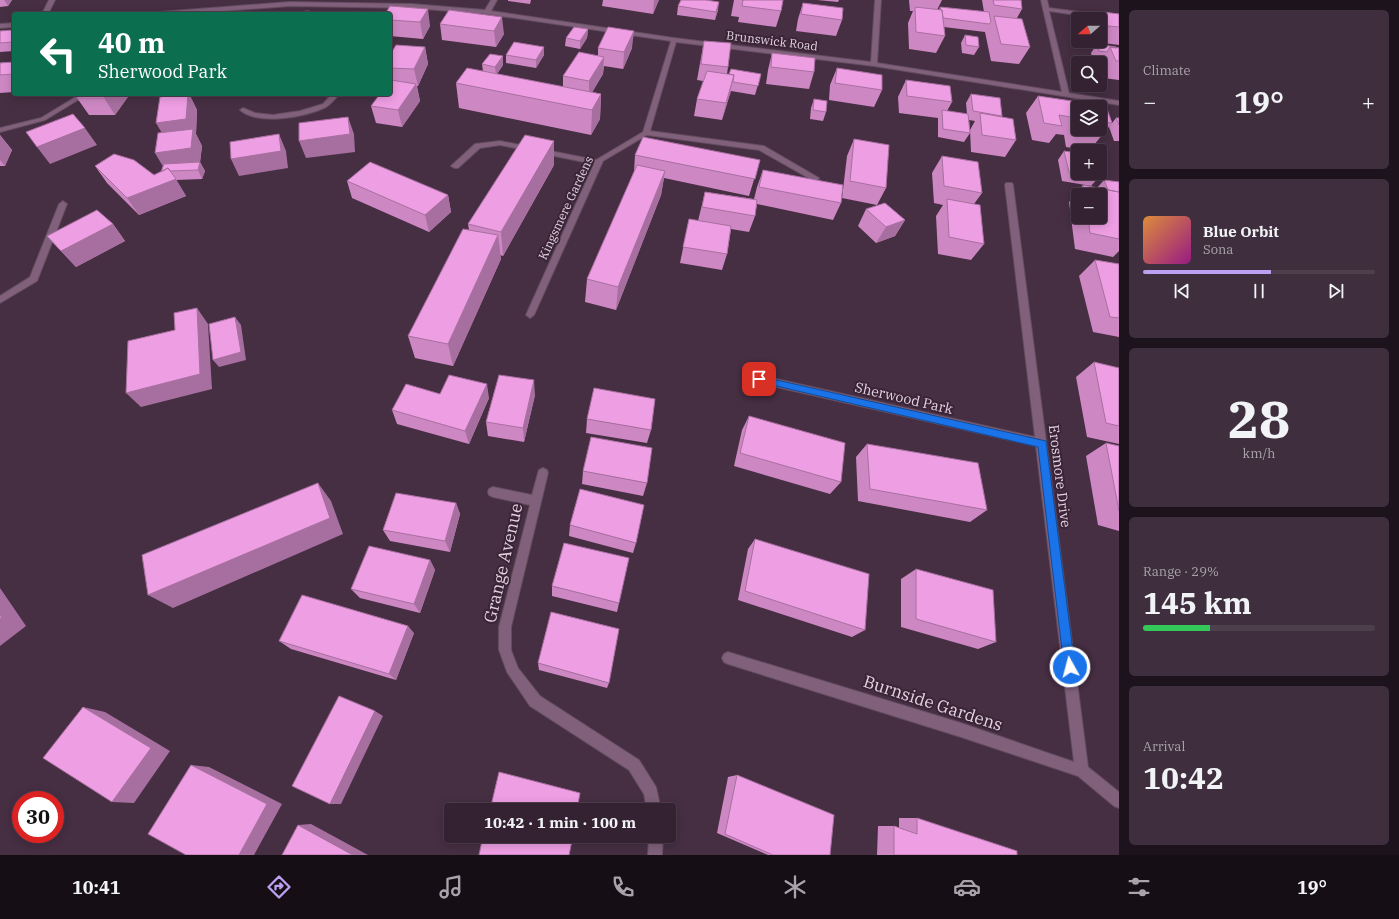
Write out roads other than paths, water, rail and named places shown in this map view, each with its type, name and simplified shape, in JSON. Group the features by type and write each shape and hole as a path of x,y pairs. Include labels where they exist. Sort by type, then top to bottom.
{"street":[{"path":"46,12 52,0"},
{"path":"487,12 494,0"},
{"path":"874,64 878,0"},
{"path":"1044,0 1066,94"},
{"name":"Brunswick Road","path":"181,12 289,2 412,6 487,12 674,40 874,64 1119,103"},
{"path":"363,12 367,4"},
{"path":"1046,8 1119,19"},
{"path":"0,26 12,25"},
{"path":"674,40 646,133 761,148 816,178"},
{"path":"0,130 43,119 76,99 78,96"},
{"path":"244,110 254,115 273,117 301,112 326,105 334,96"},
{"name":"Kingsmere Gardens","path":"530,314 600,160 646,133"},
{"path":"455,166 478,146 500,143 599,163"},
{"name":"Erosmore Drive","path":"1009,185 1082,771"},
{"path":"0,300 34,279 63,204"},
{"name":"Sherwood Park","path":"759,379 1042,444"},
{"name":"Grange Avenue","path":"543,473 505,627 505,650 513,672 535,700 634,765 651,792 653,803"},
{"path":"493,492 536,501"},
{"name":"Burnside Gardens","path":"728,658 961,730 1082,771 1119,801"},
{"path":"655,855 656,843"}]}
